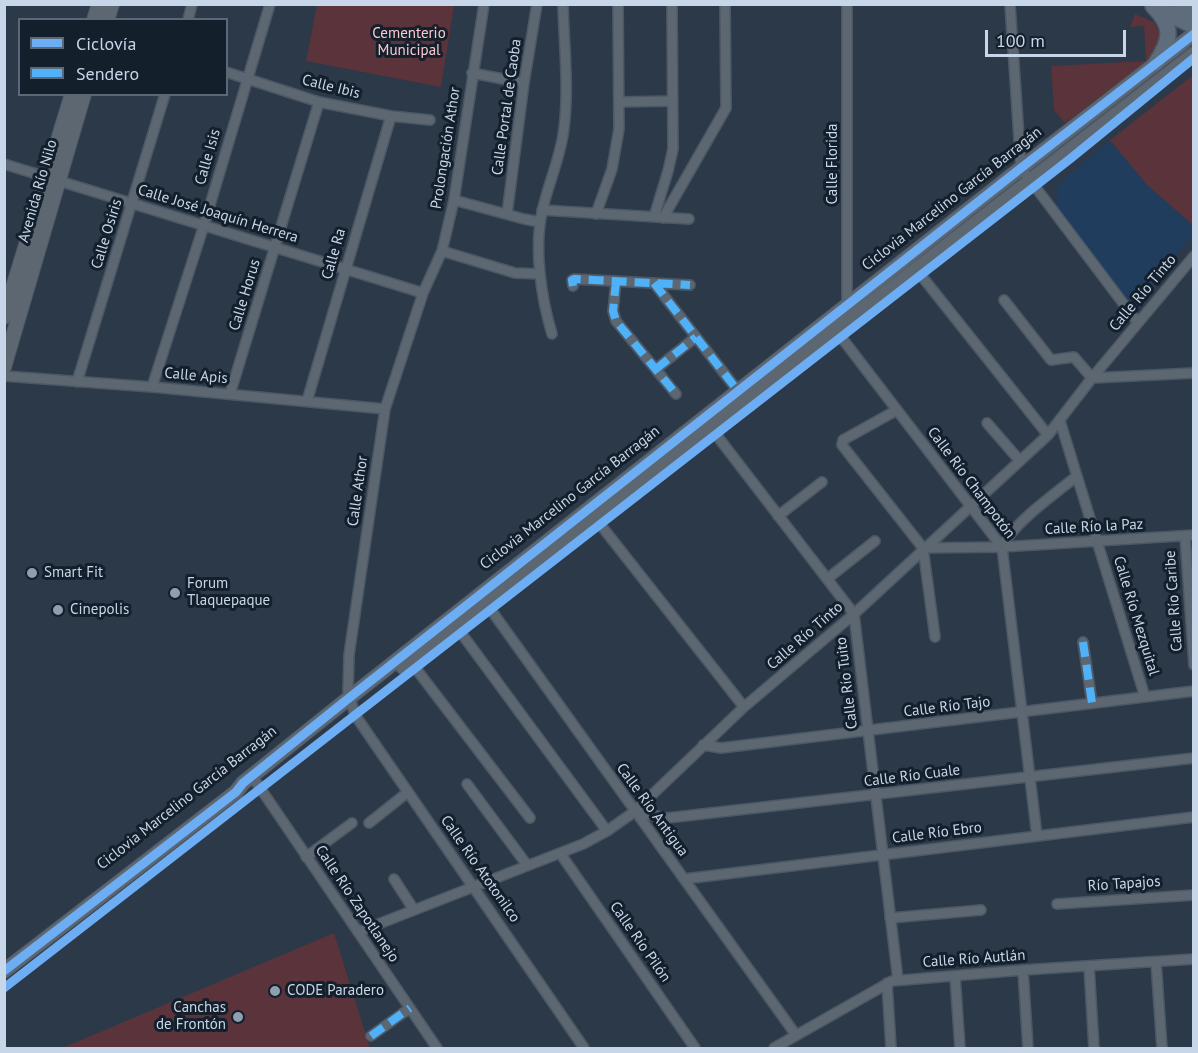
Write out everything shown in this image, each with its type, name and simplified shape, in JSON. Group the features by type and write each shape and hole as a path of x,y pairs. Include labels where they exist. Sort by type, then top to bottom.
{"main road":[{"path":"1151,5 1164,20 1168,32 1167,45 1156,63"},
{"path":"1151,5 1194,26"},
{"path":"4,971 236,792 246,788 253,779 592,513 711,428 837,324 847,305 1194,34"},
{"path":"351,702 410,662 486,603 738,391 916,269 1194,54"},
{"name":"Avenida Río Nilo","path":"4,367 72,96"},
{"name":"Avenida Río Nilo","path":"4,317 83,96"}],"street":[{"name":"Calle Isis","path":"152,387 204,225 270,4"},
{"name":"Prolongación Athor","path":"423,293 442,251 454,201 484,4"},
{"name":"Calle Portal de Caoba","path":"507,214 537,4"},
{"path":"552,334 542,295 540,222 558,162 565,125 563,4"},
{"path":"596,213 616,151 620,102 618,4"},
{"path":"659,217 674,136 672,4"},
{"path":"659,217 726,108 725,4"},
{"name":"Calle Florida","path":"847,4 847,305"},
{"path":"1010,4 1021,168 1138,323"},
{"name":"Calle Ibis","path":"228,73 319,102 391,116 430,120"},
{"path":"472,73 524,83"},
{"name":"Calle Osiris","path":"77,382 164,96"},
{"path":"620,102 673,101"},
{"name":"Calle Horus","path":"230,394 319,102"},
{"name":"Calle Ra","path":"307,401 391,116"},
{"name":"Calle José Joaquín Herrera","path":"4,164 423,293"},
{"path":"454,201 540,222"},
{"path":"542,210 689,219"},
{"path":"442,251 515,273 540,274"},
{"name":"Calle Río Tinto","path":"358,932 560,853 607,831 634,812 744,707 854,614 1048,435 1092,378 1194,256"},
{"path":"916,269 1048,435"},
{"path":"573,286 573,279 690,285"},
{"path":"616,281 613,311 616,321 676,394"},
{"path":"654,283 738,391"},
{"name":"Calle Athor","path":"351,702 347,682 349,655 385,409 423,293"},
{"path":"1004,300 1050,360 1074,357 1092,378 1194,373"},
{"name":"Calle Río Champotón","path":"837,324 897,410 1002,547 1036,836"},
{"path":"656,369 696,337"},
{"name":"Calle Apis","path":"4,376 152,387 385,409"},
{"path":"897,410 843,440 842,445 923,548 935,637"},
{"name":"Calle Río Mezquital","path":"1060,421 1145,697"},
{"path":"987,423 1020,460"},
{"name":"Calle Río Tuito","path":"711,428 854,614 898,980"},
{"path":"1002,547 1016,528 1077,476"},
{"path":"778,516 822,482"},
{"path":"592,513 744,707"},
{"name":"Calle Río la Paz","path":"923,548 1097,543 1189,536"},
{"name":"Calle Río Caribe","path":"1189,536 1194,664"},
{"path":"827,579 874,541"},
{"name":"Calle Río Antigua","path":"486,603 795,1035"},
{"path":"456,626 607,831"},
{"path":"1083,642 1092,703"},
{"path":"410,662 531,818"},
{"name":"Calle Río Tajo","path":"703,745 721,748 868,732 1194,691"},
{"name":"Calle Río Atotonilco","path":"351,702 408,792 584,1048"},
{"name":"Calle Río Cuale","path":"634,812 667,818 1194,758"},
{"name":"Calle Río Zapotlanejo","path":"253,779 437,1048"},
{"path":"467,784 527,865"},
{"path":"369,823 408,792"},
{"name":"Calle Río Ebro","path":"684,879 1194,817"},
{"path":"306,857 352,823"},
{"name":"Calle Río Pilón","path":"560,853 695,1048"},
{"path":"394,879 414,910"},
{"name":"Río Tapajos","path":"1057,904 1194,894"},
{"path":"890,918 981,910"},
{"name":"Calle Río Autlán","path":"774,1048 887,983 898,980 1194,959"},
{"path":"1156,962 1162,1048"},
{"path":"1089,966 1094,1048"},
{"path":"1023,970 1028,1048"},
{"path":"955,976 960,1048"},
{"path":"887,983 891,1048"},
{"path":"371,1036 410,1008"}],"shaded area":[{"path":"1110,140 1147,185 1193,225 1193,234 1134,309 1056,206 1058,185"}],"green space":[{"name":"Cementerio Municipal","path":"317,5 454,5 441,87 306,61"},
{"path":"1135,14 1154,22 1156,26 1159,38 1155,55 1065,123 1054,110 1051,66 1146,61 1144,26 1130,27"},
{"path":"1193,75 1193,225 1147,185 1110,140"},
{"name":"CODE Paradero","path":"334,933 370,1048 62,1048"}],"marked path":[{"path":"573,286 572,280 574,279 690,285"},
{"path":"616,281 613,311 616,321 676,394"},
{"path":"654,283 738,391"},
{"path":"656,369 696,337"},
{"path":"1083,642 1092,703"},
{"path":"371,1036 410,1008"}],"cycle path":[{"name":"Ciclovia Marcelino García Barragán","path":"4,971 236,792 243,783 349,698 1194,34"},
{"path":"4,988 1070,159 1194,58"}],"place":[{"name":"Smart Fit","path":"32,573"},
{"name":"Forum Tlaquepaque","path":"175,593"},
{"name":"Cinepolis","path":"58,610"},
{"name":"CODE Paradero","path":"275,991"},
{"name":"Canchas de Frontón","path":"238,1017"}]}
